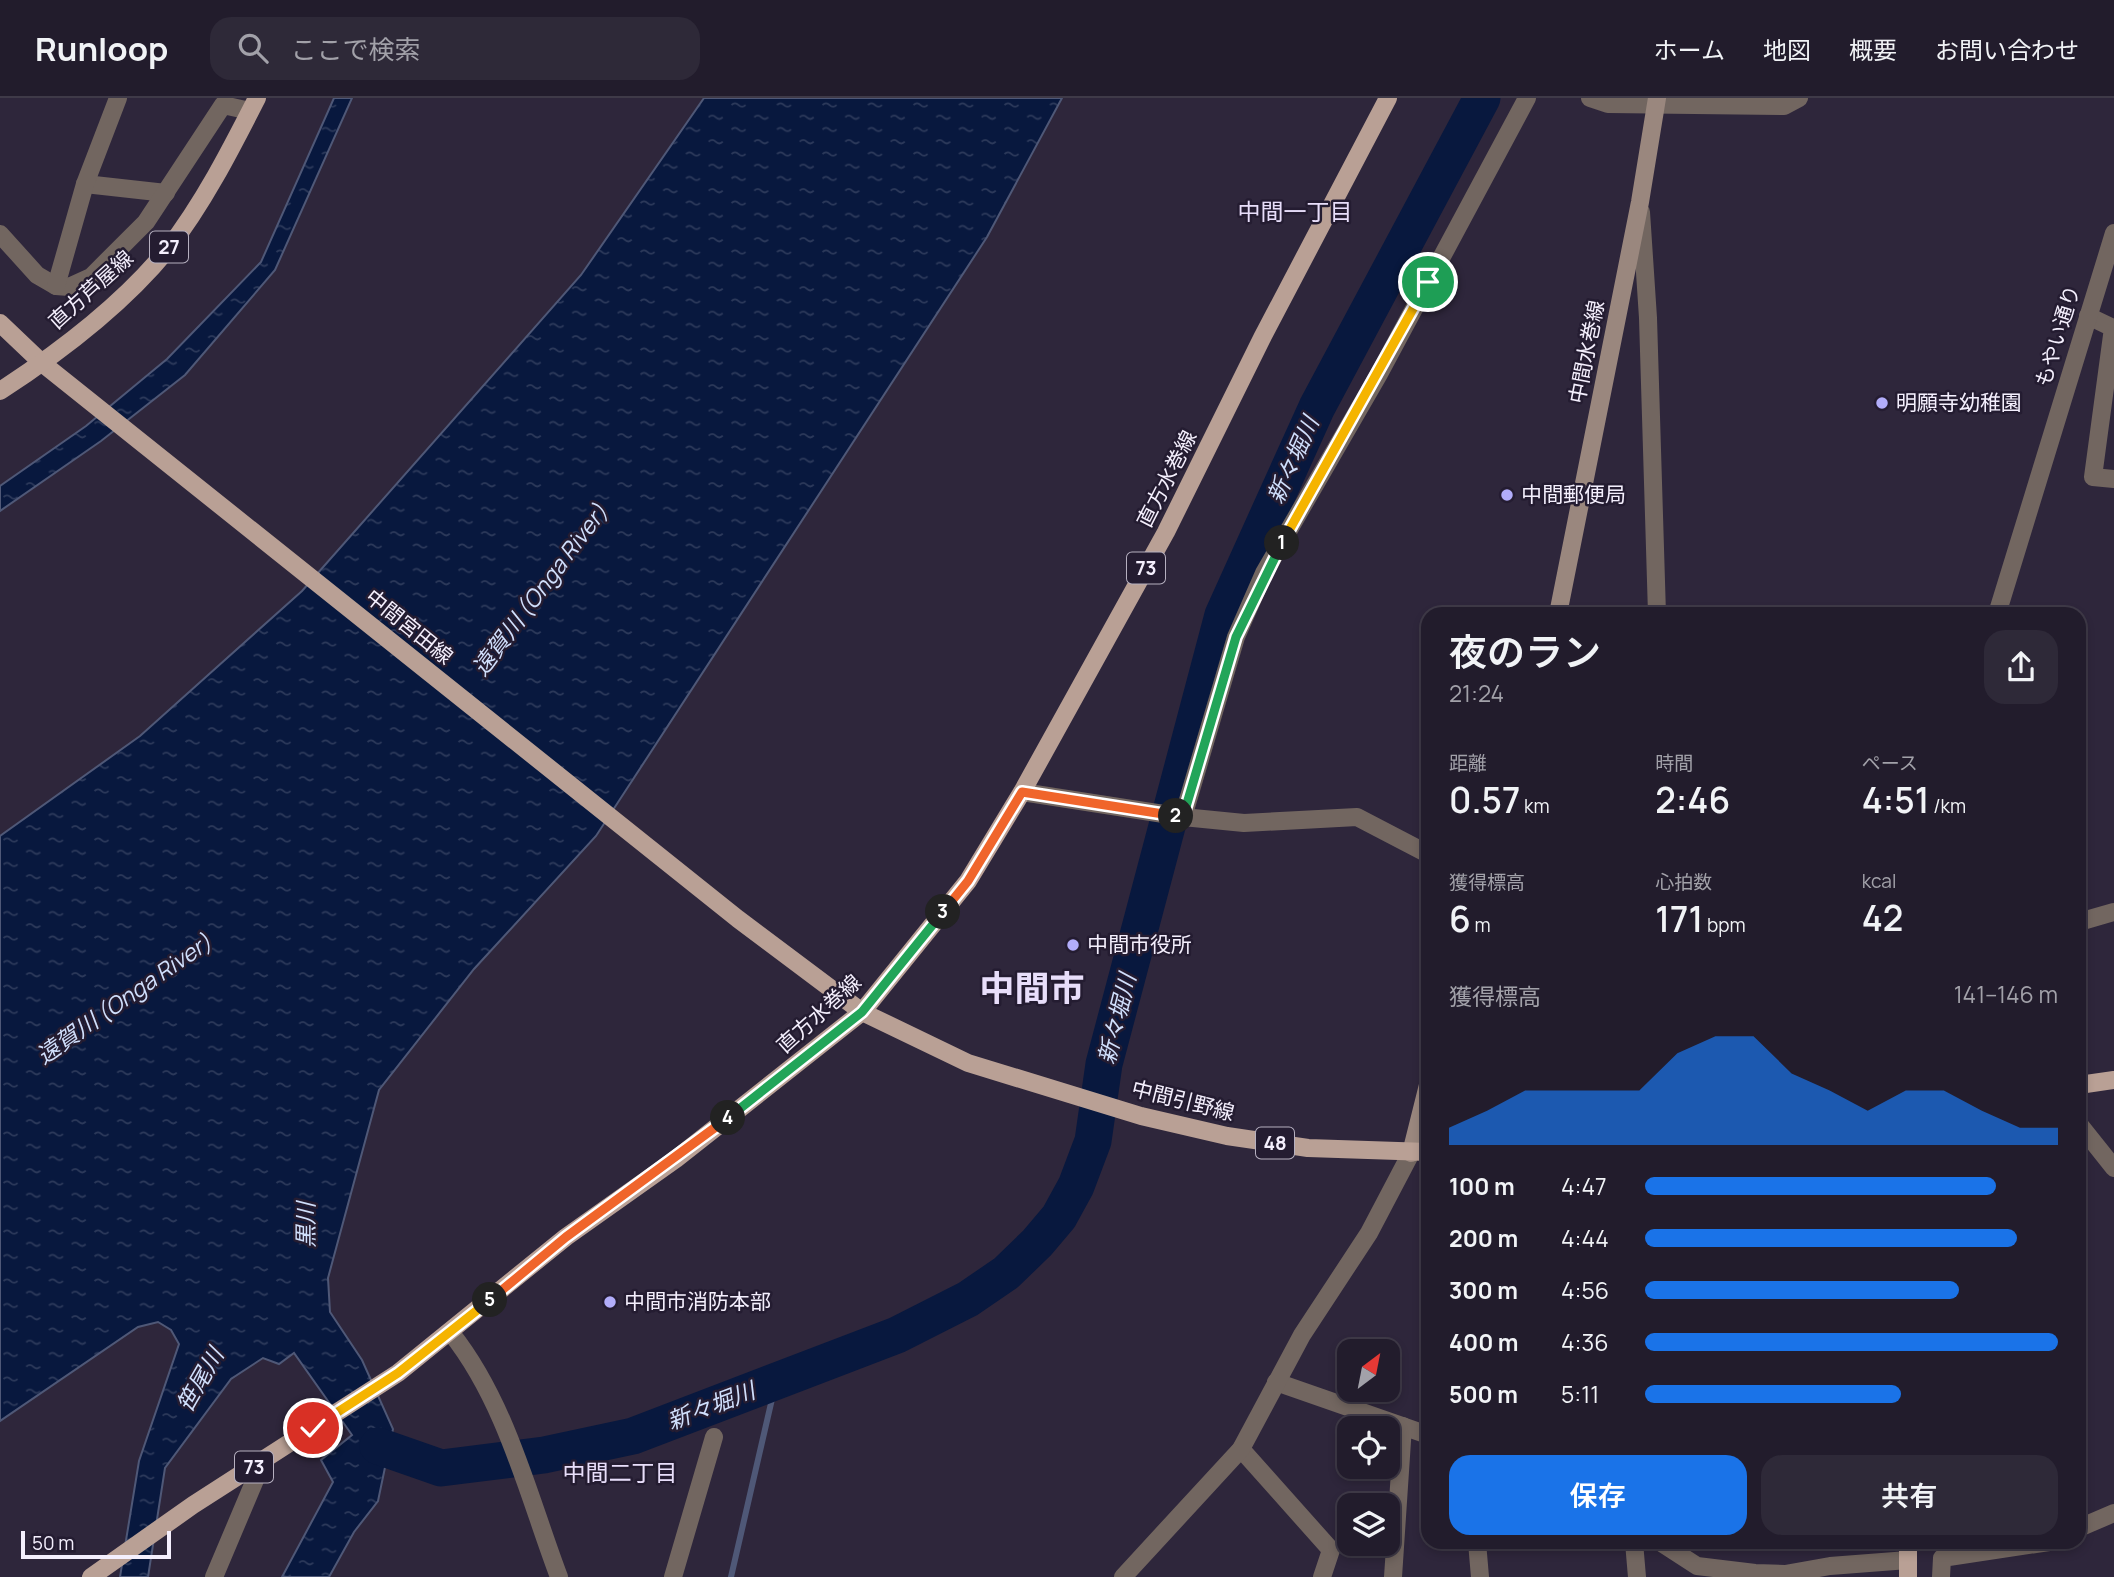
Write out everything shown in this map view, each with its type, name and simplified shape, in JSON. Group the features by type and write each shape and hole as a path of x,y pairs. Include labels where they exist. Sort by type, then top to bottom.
{"main road":[{"name":"直方水巻線","path":"91,1577 193,1505 398,1373 451,1333 566,1237 687,1151 862,1012 968,881 1022,792 1166,532 1262,338 1388,98"},
{"name":"中間水巻線","path":"1559,607 1640,202 1657,100"},
{"name":"直方芦屋線","path":"0,391 42,363 135,287 168,248 232,148 254,105"},
{"name":"中間宮田線","path":"0,323 62,379 829,989 862,1012"},
{"name":"中間引野線","path":"862,1012 968,1063 1141,1115 1227,1136 1308,1148 1419,1153"},
{"path":"2086,1084 2114,1080"},
{"path":"1908,1549 1908,1569"}],"street":[{"path":"56,286 85,184 118,98"},
{"path":"1183,817 1236,637 1264,573 1379,374 1527,98"},
{"path":"1590,98 1608,104 1657,100 1784,106 1799,98"},
{"path":"0,234 37,275 56,286 69,287 92,276 146,222 223,105 254,105"},
{"path":"85,184 166,193"},
{"path":"1640,202 1648,318 1657,607"},
{"name":"もやい通り","path":"1999,607 2114,233"},
{"path":"2088,316 2113,328 2093,477 2114,479"},
{"path":"1022,792 1183,817 1244,822 1357,817 1421,851"},
{"path":"2086,920 2114,912"},
{"path":"2086,1133 2114,1168"},
{"path":"1123,1577 1241,1449 1302,1335 1419,1153"},
{"path":"451,1333 475,1362 506,1430 559,1577"},
{"path":"1276,1382 1421,1432"},
{"path":"1394,1577 1403,1426"},
{"path":"673,1577 714,1437"},
{"path":"1241,1449 1331,1550 1322,1577"},
{"path":"214,1577 263,1461"},
{"path":"2086,1525 2114,1513"},
{"path":"1478,1549 1480,1577"},
{"path":"1635,1549 1637,1577"},
{"path":"1671,1549 1697,1566 1755,1575 1908,1569"},
{"path":"1941,1577 1942,1558 2002,1549"}],"water":[{"path":"334,98 352,98 275,270 185,375 101,441 0,511 0,486 86,426 167,359 261,262"},
{"path":"704,98 1062,98 987,237 596,836 474,969 379,1090 328,1278 330,1312 362,1360 393,1429 378,1501 354,1532 329,1577 282,1577 333,1482 321,1460 352,1435 294,1353 279,1364 263,1358 231,1379 165,1468 148,1577 120,1577 139,1461 179,1344 171,1330 158,1322 138,1327 0,1421 0,836 140,736 302,591 581,275"}],"waterway":[{"name":"新々堀川","path":"378,1446 441,1468 544,1455 633,1436 897,1335 968,1299 1006,1273 1059,1217 1076,1186 1093,1141 1104,1064 1223,615 1317,407 1482,98"},
{"path":"731,1577 772,1399 771,1384"}],"place":[{"name":"明願寺幼稚園","path":"1882,403"},
{"name":"中間郵便局","path":"1507,495"},
{"name":"中間市役所","path":"1073,945"},
{"name":"中間市消防本部","path":"610,1302"}],"district":[{"name":"中間一丁目","path":"1295,212"},
{"name":"中間市","path":"1032,989"},
{"name":"中間二丁目","path":"620,1473"}],"route":[{"path":"313,1428 398,1373 451,1333 566,1237 676,1159 862,1012 968,881 1022,792 1183,817 1236,637 1264,573 1379,374 1428,282"}],"water label":[{"name":"遠賀川 (Onga River)","path":"540,590"},
{"name":"遠賀川 (Onga River)","path":"124,999"},
{"name":"黒川","path":"306,1225"},
{"name":"笹尾川","path":"200,1380"}]}
